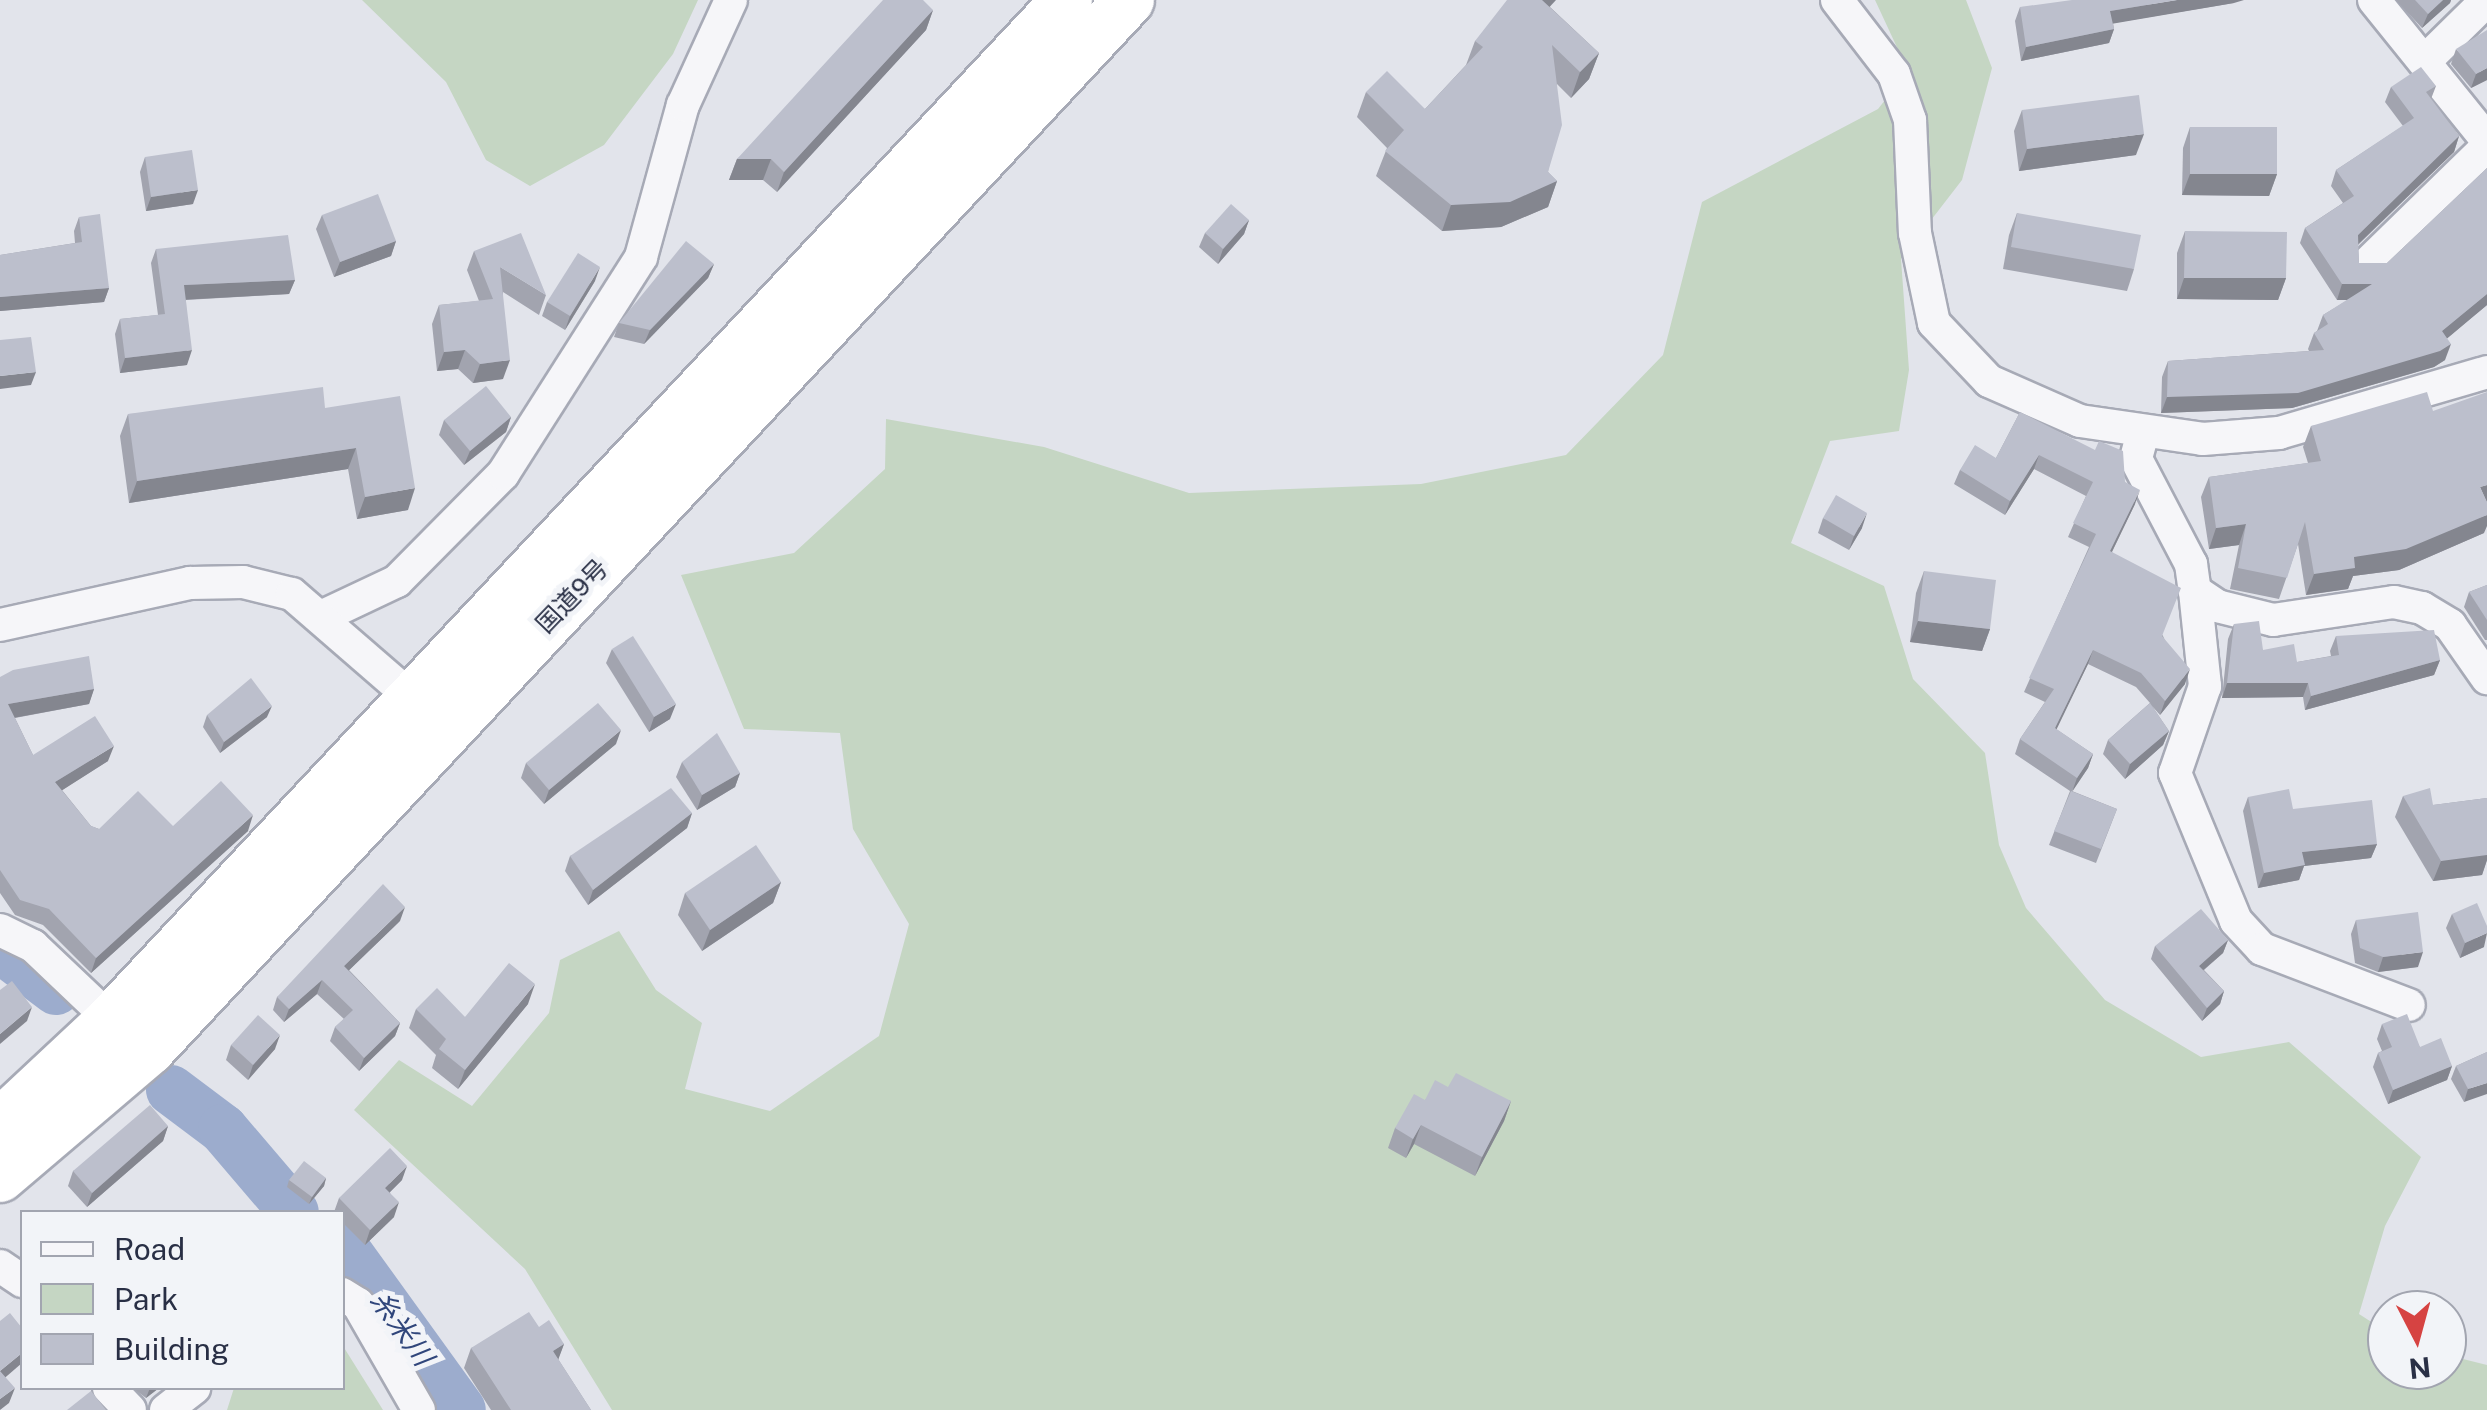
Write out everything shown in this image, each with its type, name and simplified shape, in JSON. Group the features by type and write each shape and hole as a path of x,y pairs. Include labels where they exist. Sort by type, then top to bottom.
{"highway":[{"name":"国道9号","path":"0,1176 148,1050 430,713 1068,0"},
{"name":"国道9号","path":"0,1124 430,713 1129,0"}],"street":[{"path":"321,617 398,581 503,474 642,257 683,104 732,0"},
{"path":"1837,0 1900,90 1930,305 1957,356 1989,381 2080,422 2142,436 2278,433 2487,372"},
{"path":"2367,264 2487,144 2426,60 2374,0"},
{"path":"2426,60 2487,0"},
{"path":"2142,436 2136,459 2191,564 2196,591 2205,686 2175,773 2236,921 2262,949 2409,1005"},
{"path":"0,624 208,583 292,594 430,713"},
{"path":"2196,591 2273,620 2394,602 2422,608 2450,625 2487,678"},
{"path":"0,930 33,946 111,1020"},
{"path":"345,1296 358,1304 419,1410"},
{"path":"111,1390 130,1410"},
{"path":"166,1410 191,1390"}],"green space":[{"path":"362,0 698,0 673,54 604,145 530,186 486,160 446,82"},
{"path":"1875,0 1966,0 1992,68 1962,180 1901,259 1909,370 1899,431 1830,441 1791,543 1884,586 1913,679 1985,753 1999,845 2026,908 2105,1000 2201,1057 2289,1042 2421,1157 2385,1226 2359,1314 2367,1319 2367,1390 2467,1390 2467,1360 2487,1365 2487,1410 612,1410 525,1269 354,1110 399,1060 472,1106 549,1013 560,960 619,931 656,990 702,1023 685,1089 770,1111 879,1036 909,924 853,829 840,733 744,729 681,575 794,553 885,469 886,419 1044,447 1189,493 1421,484 1566,455 1663,355 1702,202 1878,109 1908,71"},
{"path":"345,1349 383,1410 227,1410 233,1390 345,1390"}],"building":[{"path":"883,0 923,0 933,10 784,172 771,159 737,159"},
{"path":"1507,0 1542,0 1599,53 1580,72 1552,45 1562,125 1548,172 1557,181 1510,202 1451,205 1385,151 1404,130 1366,92 1387,71 1425,109 1483,47 1475,41"},
{"path":"2072,0 2177,0 2110,11 2114,29 2026,47 2020,7"},
{"path":"2415,0 2443,0 2428,14"},
{"path":"2487,30 2487,68 2476,74 2456,49"},
{"path":"2421,67 2436,86 2426,92 2459,136 2358,235 2359,263 2387,263 2487,168 2487,294 2442,331 2451,344 2440,351 2298,393 2167,397 2168,361 2324,350 2314,333 2328,324 2323,315 2372,284 2342,284 2305,228 2354,196 2336,170 2414,118 2391,87"},
{"path":"2139,95 2144,134 2027,149 2022,110"},
{"path":"2190,127 2277,127 2277,174 2190,174"},
{"path":"192,150 198,190 151,197 145,157"},
{"path":"378,194 396,241 340,262 322,215"},
{"path":"1231,204 1249,220 1223,249 1205,233"},
{"path":"2017,213 2141,235 2134,269 2011,247"},
{"path":"100,214 109,288 0,297 0,255 82,242 79,217"},
{"path":"2185,231 2287,232 2286,278 2184,278"},
{"path":"521,233 546,295 500,267 510,360 480,364 465,350 444,352 439,305 493,299 474,251"},
{"path":"288,235 295,280 184,285 192,350 125,358 120,319 165,314 156,249"},
{"path":"686,241 714,264 650,330 619,323"},
{"path":"578,253 600,267 570,316 547,302"},
{"path":"31,337 36,372 0,376 0,340"},
{"path":"486,386 511,417 470,451 444,420"},
{"path":"323,387 325,408 400,396 415,488 365,497 356,448 137,481 128,414"},
{"path":"2427,392 2433,411 2487,392 2487,485 2480,487 2487,502 2487,515 2406,549 2354,557 2355,568 2314,574 2305,522 2287,578 2238,568 2246,524 2216,528 2209,477 2321,461 2311,426"},
{"path":"2020,412 2095,450 2099,441 2123,451 2125,482 2140,490 2110,551 2181,588 2162,636 2190,669 2165,701 2141,673 2093,650 2055,728 2093,754 2077,778 2020,739 2054,689 2029,678 2096,534 2073,523 2093,482 2039,455 2010,501 1960,470 1975,445 1996,458"},
{"path":"1836,495 1867,513 1854,536 1823,518"},
{"path":"1924,571 1996,580 1990,629 1918,621"},
{"path":"2487,585 2487,620 2469,592"},
{"path":"2259,621 2263,650 2294,644 2297,662 2339,655 2336,636 2434,630 2440,660 2311,696 2308,683 2227,683 2234,624"},
{"path":"633,636 676,704 654,717 612,649"},
{"path":"89,656 94,689 8,704 33,755 95,716 114,746 55,782 91,826 99,829 138,791 173,826 221,781 253,815 96,958 49,909 20,900 0,870 0,677 13,670"},
{"path":"251,678 272,706 224,742 207,715"},
{"path":"598,703 621,730 549,790 526,763"},
{"path":"2150,703 2169,731 2130,764 2108,740"},
{"path":"717,733 740,773 702,795 682,762"},
{"path":"671,788 692,813 593,890 570,856"},
{"path":"2430,788 2433,805 2487,798 2487,855 2441,861 2403,796"},
{"path":"2289,789 2293,809 2372,800 2377,844 2302,852 2305,865 2264,873 2248,797"},
{"path":"2071,791 2117,809 2101,849 2054,831"},
{"path":"756,845 781,882 710,930 685,893"},
{"path":"383,884 405,907 344,966 400,1023 364,1058 335,1027 353,1010 322,980 289,1009 277,997"},
{"path":"2477,903 2487,933 2465,943 2452,914"},
{"path":"2201,909 2228,940 2199,966 2224,991 2207,1008 2155,946"},
{"path":"2418,912 2423,952 2383,957 2360,948 2356,920"},
{"path":"509,963 535,984 465,1070 439,1049 446,1039 416,1009 437,988 465,1017"},
{"path":"12,981 32,1007 0,1034 0,990"},
{"path":"2407,1014 2420,1047 2441,1038 2452,1066 2393,1090 2378,1053 2392,1047 2382,1024"},
{"path":"258,1015 280,1035 253,1065 231,1045"},
{"path":"2487,1052 2487,1083 2468,1089 2456,1066"},
{"path":"1456,1073 1511,1101 1482,1157 1421,1125 1413,1139 1395,1128 1414,1094 1425,1100 1435,1080 1448,1087"},
{"path":"150,1105 168,1126 92,1193 73,1171"},
{"path":"390,1148 407,1166 385,1188 399,1202 370,1230 339,1198"},
{"path":"304,1161 326,1178 312,1197 289,1180"},
{"path":"529,1312 539,1327 549,1320 564,1344 553,1351 591,1410 511,1410 471,1348"},
{"path":"10,1313 20,1326 20,1355 0,1371 0,1321"},
{"path":"0,1371 15,1388 0,1399"},
{"path":"91,1391 106,1410 67,1410"}],"waterway":[{"name":"糸米川","path":"0,948 56,990"},
{"name":"糸米川","path":"171,1090 223,1129 292,1210"},
{"name":"糸米川","path":"345,1249 461,1410"}]}
